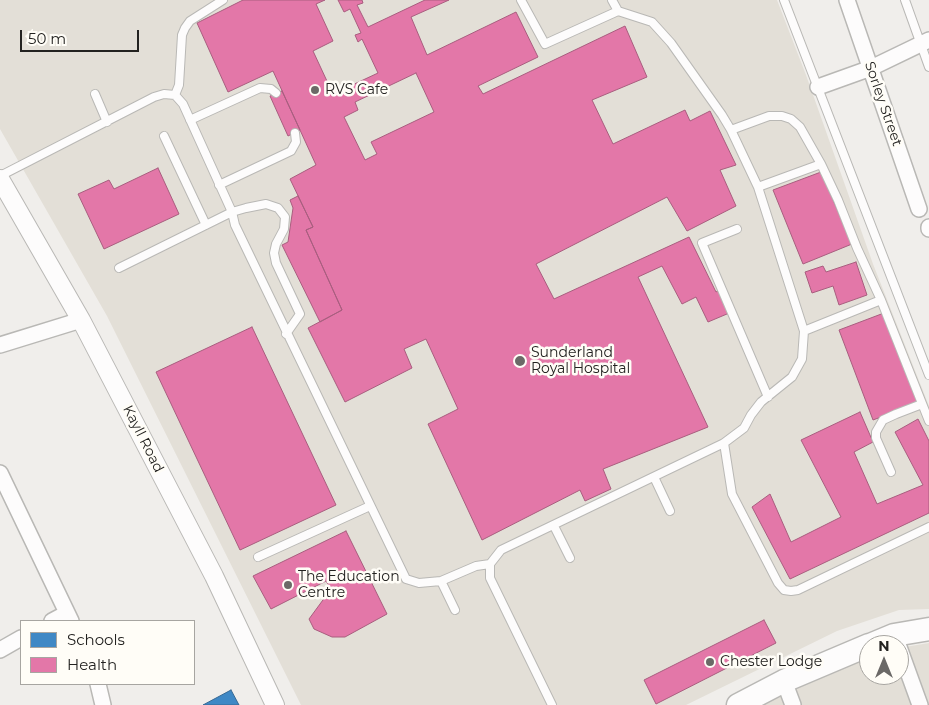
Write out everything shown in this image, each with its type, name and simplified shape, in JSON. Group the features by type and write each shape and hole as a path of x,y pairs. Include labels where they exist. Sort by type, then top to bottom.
{"main road":[{"path":"909,637 929,629"},
{"path":"738,705 784,681 859,649"}],"street":[{"name":"Sorley Street","path":"847,0 919,209"},
{"path":"818,87 871,68 925,42"},
{"name":"Kayll Road","path":"0,177 82,320 214,576 275,705"},
{"path":"3,342 82,320"},
{"path":"0,473 69,617 56,620"},
{"path":"0,650 20,639"},
{"path":"909,675 920,705"},
{"path":"784,681 794,705"},
{"path":"98,685 103,705"}],"lane":[{"path":"175,95 179,85 184,28 190,21 223,0"},
{"path":"521,0 545,44 618,11 652,22 671,43 722,115 758,188 804,331 802,359 792,377 761,402 751,414 744,428 724,443 501,550 490,564 490,578 551,705"},
{"path":"612,0 618,11"},
{"path":"784,0 929,375"},
{"path":"905,0 925,42 929,67"},
{"path":"190,120 260,88 271,89 276,93"},
{"path":"95,94 106,122"},
{"path":"0,177 154,97 164,94 175,95 183,104 232,212 235,225 286,334 406,579 419,583 441,581 476,566 490,564"},
{"path":"731,130 769,116 782,116 791,119 800,127 821,164 881,300 929,421"},
{"path":"219,185 291,151 296,142 295,133"},
{"path":"164,136 206,225"},
{"path":"758,188 821,164"},
{"path":"119,268 232,212 266,204 278,208 285,218 284,229 276,244 274,254 276,263 300,314 286,334"},
{"path":"737,229 702,243 768,396"},
{"path":"804,331 881,300"},
{"path":"891,472 876,438 879,425 883,420 922,404"},
{"path":"724,443 732,494 771,571 784,590 798,590 929,527"},
{"path":"654,477 670,511"},
{"path":"258,557 370,506"},
{"path":"554,526 570,558"},
{"path":"441,581 455,610"}],"shaded area":[{"name":"Sunderland Royal Hospital","path":"0,0 777,0 806,75 873,264 929,406 929,609 899,610 837,631 686,705 301,705 107,316 0,129"},
{"path":"929,643 929,705 740,705 859,657 859,685 909,685 909,646"}],"building: Schools":[{"path":"231,690 239,705 203,705"}],"building: Health":[{"path":"243,0 325,0 316,4 333,41 313,51 333,94 378,73 362,39 358,42 355,35 361,33 350,9 344,12 338,0 362,0 363,3 357,5 368,27 425,0 449,0 411,17 427,55 516,12 538,57 478,86 483,94 625,26 647,77 592,100 613,144 685,110 690,121 710,111 736,165 720,170 736,206 687,231 667,197 536,264 554,299 689,237 716,292 723,288 734,311 708,322 696,297 682,304 662,266 638,277 708,427 603,469 611,489 585,501 580,490 482,540 428,424 458,409 426,339 404,349 412,368 345,402 308,328 342,310 306,230 313,227 290,179 316,165 273,71 228,92 197,23","holes":["416,73 434,112 371,142 377,154 365,160 344,117 358,110 355,102"]},
{"path":"282,91 300,130 288,136 270,96"},
{"path":"158,168 179,214 104,249 78,194 109,180 114,189"},
{"path":"821,172 852,244 803,264 773,190"},
{"path":"298,196 313,227 306,230 342,310 320,322 282,245 288,242 293,208 290,200"},
{"path":"856,262 867,295 839,305 833,286 812,293 805,272 823,266 826,272"},
{"path":"884,313 918,403 873,420 839,330"},
{"path":"252,327 336,505 240,550 156,372"},
{"path":"860,412 873,442 854,452 877,504 923,485 895,432 918,419 929,441 929,513 790,579 752,507 770,494 791,542 841,517 801,440"},
{"name":"The Education Centre","path":"346,531 387,614 345,637 332,637 314,629 309,619 331,589 326,581 271,609 253,576"},
{"name":"Chester Lodge","path":"764,620 776,643 656,704 644,680"}],"place":[{"name":"RVS Cafe","path":"315,90"},
{"name":"Sunderland Royal Hospital","path":"520,361"},
{"name":"The Education Centre","path":"288,585"},
{"name":"Chester Lodge","path":"710,662"}]}
